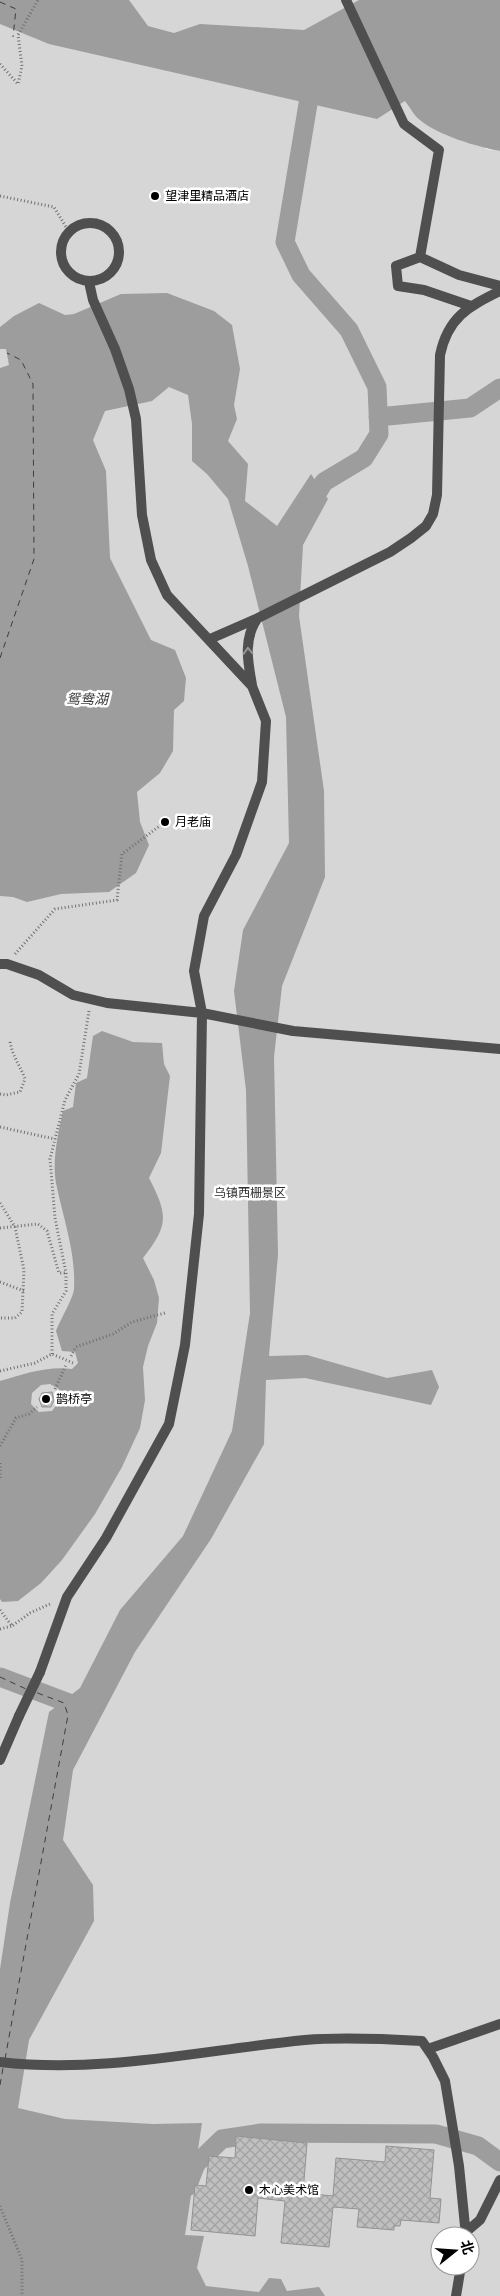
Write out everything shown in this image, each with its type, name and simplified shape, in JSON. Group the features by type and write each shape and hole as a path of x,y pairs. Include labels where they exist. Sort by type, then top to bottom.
{"street":[{"path":"346,0 404,124 439,150 420,257"},
{"path":"83,224 99,224 113,234 119,249 116,266 104,278 89,282 73,276 63,263 61,247 68,232 83,224"},
{"path":"471,306 424,290 398,286 396,266 420,257 459,275 500,286"},
{"path":"89,282 92,300 114,349 129,389 136,419 142,515 151,560 167,596 210,639 252,686"},
{"path":"210,639 258,618 390,552 426,526 433,514 437,495 440,355 444,337 451,324 471,306 500,291"},
{"path":"0,1760 40,1672 67,1597 106,1538 169,1424 185,1345 199,1214 202,1013 194,971 204,916 236,855 262,782 266,720 252,686 247,641 250,629 258,618"},
{"path":"3,964 39,975 72,995 107,1003 202,1013 293,1031 500,1049"},
{"path":"428,2049 500,2024"},
{"path":"0,2062 33,2066 138,2062 306,2040 422,2041 445,2081 459,2166 465,2226"},
{"path":"474,2226 480,2220 500,2180"},
{"path":"456,2296 459,2276"}],"path":[{"path":"0,64 18,84 22,66 18,35 38,0"},
{"path":"0,196 54,207 68,232"},
{"path":"3,964 55,908 117,900 122,854 165,822"},
{"path":"52,1354 52,1314 66,1291 66,1274 52,1200 50,1159 65,1100 79,1074 91,1000"},
{"path":"0,1094 6,1095 20,1092 25,1079 21,1067 12,1053 10,1041"},
{"path":"0,1127 55,1139"},
{"path":"0,1203 15,1227 24,1270 22,1312 15,1318 0,1318"},
{"path":"0,1228 38,1224 47,1231 60,1273 66,1274"},
{"path":"0,1282 24,1291"},
{"path":"72,1356 76,1347 113,1334 132,1322 165,1313"},
{"path":"52,1354 73,1363"},
{"path":"0,1371 35,1363 52,1354"},
{"path":"55,1389 66,1365"},
{"path":"0,1446 16,1418 30,1414 36,1407"},
{"path":"0,1463 0,1478"},
{"path":"0,1629 12,1626 30,1613 67,1597"},
{"path":"0,1610 12,1626"},
{"path":"0,2206 22,2260 22,2296"}],"green space":[{"name":"乌镇西栅景区","path":"0,0 363,0 486,149 500,151 500,2296 0,2296"}],"water":[{"path":"0,0 129,0 148,26 174,33 200,24 304,30 359,0 500,0 500,151 481,147 437,131 418,118 405,101 377,119 49,44 0,24"},
{"name":"鸳鸯湖","path":"167,293 214,311 232,325 240,369 234,405 237,419 228,441 248,464 245,501 277,526 311,474 328,499 303,545 299,616 324,791 325,877 282,986 274,1057 278,1255 269,1356 307,1355 387,1378 432,1370 439,1387 431,1405 305,1378 266,1380 264,1444 211,1539 135,1652 73,1770 63,1840 93,1885 94,1921 29,2040 18,2108 65,2119 153,2124 202,2123 185,2235 204,2236 197,2268 206,2286 259,2292 269,2278 281,2279 287,2291 319,2287 325,2296 0,2296 0,1969 10,1903 49,1712 80,1688 120,1610 183,1536 232,1431 250,1313 246,1090 234,991 243,930 289,843 286,717 248,566 228,499 207,474 192,461 192,424 188,395 169,387 152,401 105,411 93,440 106,471 110,558 151,640 175,650 186,678 184,701 174,710 173,751 160,773 137,792 140,822 149,845 136,873 109,892 61,894 27,902 13,897 0,896 0,368 9,365 6,349 0,349 0,327 14,316 39,303 65,315 74,314 121,294"},
{"path":"102,1031 133,1042 162,1043 164,1064 170,1076 161,1153 149,1178 160,1201 163,1220 158,1237 143,1258 154,1280 159,1298 157,1323 148,1346 143,1367 145,1400 140,1428 122,1467 95,1514 62,1560 41,1583 18,1601 2,1602 0,1599 0,1381 44,1370 72,1369 78,1363 75,1352 62,1351 56,1331 73,1293 74,1275 71,1248 56,1183 55,1165 56,1147 63,1111 73,1107 76,1083 87,1078 93,1036","holes":["50,1384 59,1389 60,1400 52,1411 39,1412 31,1404 32,1393 41,1385"]}],"building":[{"name":"鹊桥亭","path":"52,1392 54,1400 51,1407 42,1407 39,1399 42,1393"},
{"name":"木心美术馆","path":"236,2136 307,2143 303,2193 333,2196 336,2158 385,2162 386,2146 434,2150 430,2198 441,2199 439,2223 401,2220 400,2226 394,2226 394,2230 357,2227 359,2209 333,2207 329,2247 281,2243 285,2201 258,2198 255,2236 191,2230 195,2185 206,2186 209,2156 235,2158"}],"waterway":[{"path":"308,508 324,482 364,458 379,434 377,387 349,330 301,275 285,242 311,86"},
{"path":"378,417 470,408 500,388"},
{"path":"0,1677 74,1705"},
{"path":"187,2187 196,2164 222,2139 261,2133 436,2134 478,2146 500,2162"}],"ferry route":[{"path":"0,2 16,9 13,37"},
{"path":"0,658 34,559 33,384 21,360 7,353"},
{"path":"0,1677 26,1689"},
{"path":"5,2059 68,1715 64,1703 35,1692"},
{"path":"0,2085 3,2068"}],"place":[{"name":"望津里精品酒店","path":"155,196"},
{"name":"月老庙","path":"165,822"},
{"name":"鹊桥亭","path":"46,1399"},
{"name":"木心美术馆","path":"249,2190"}]}
